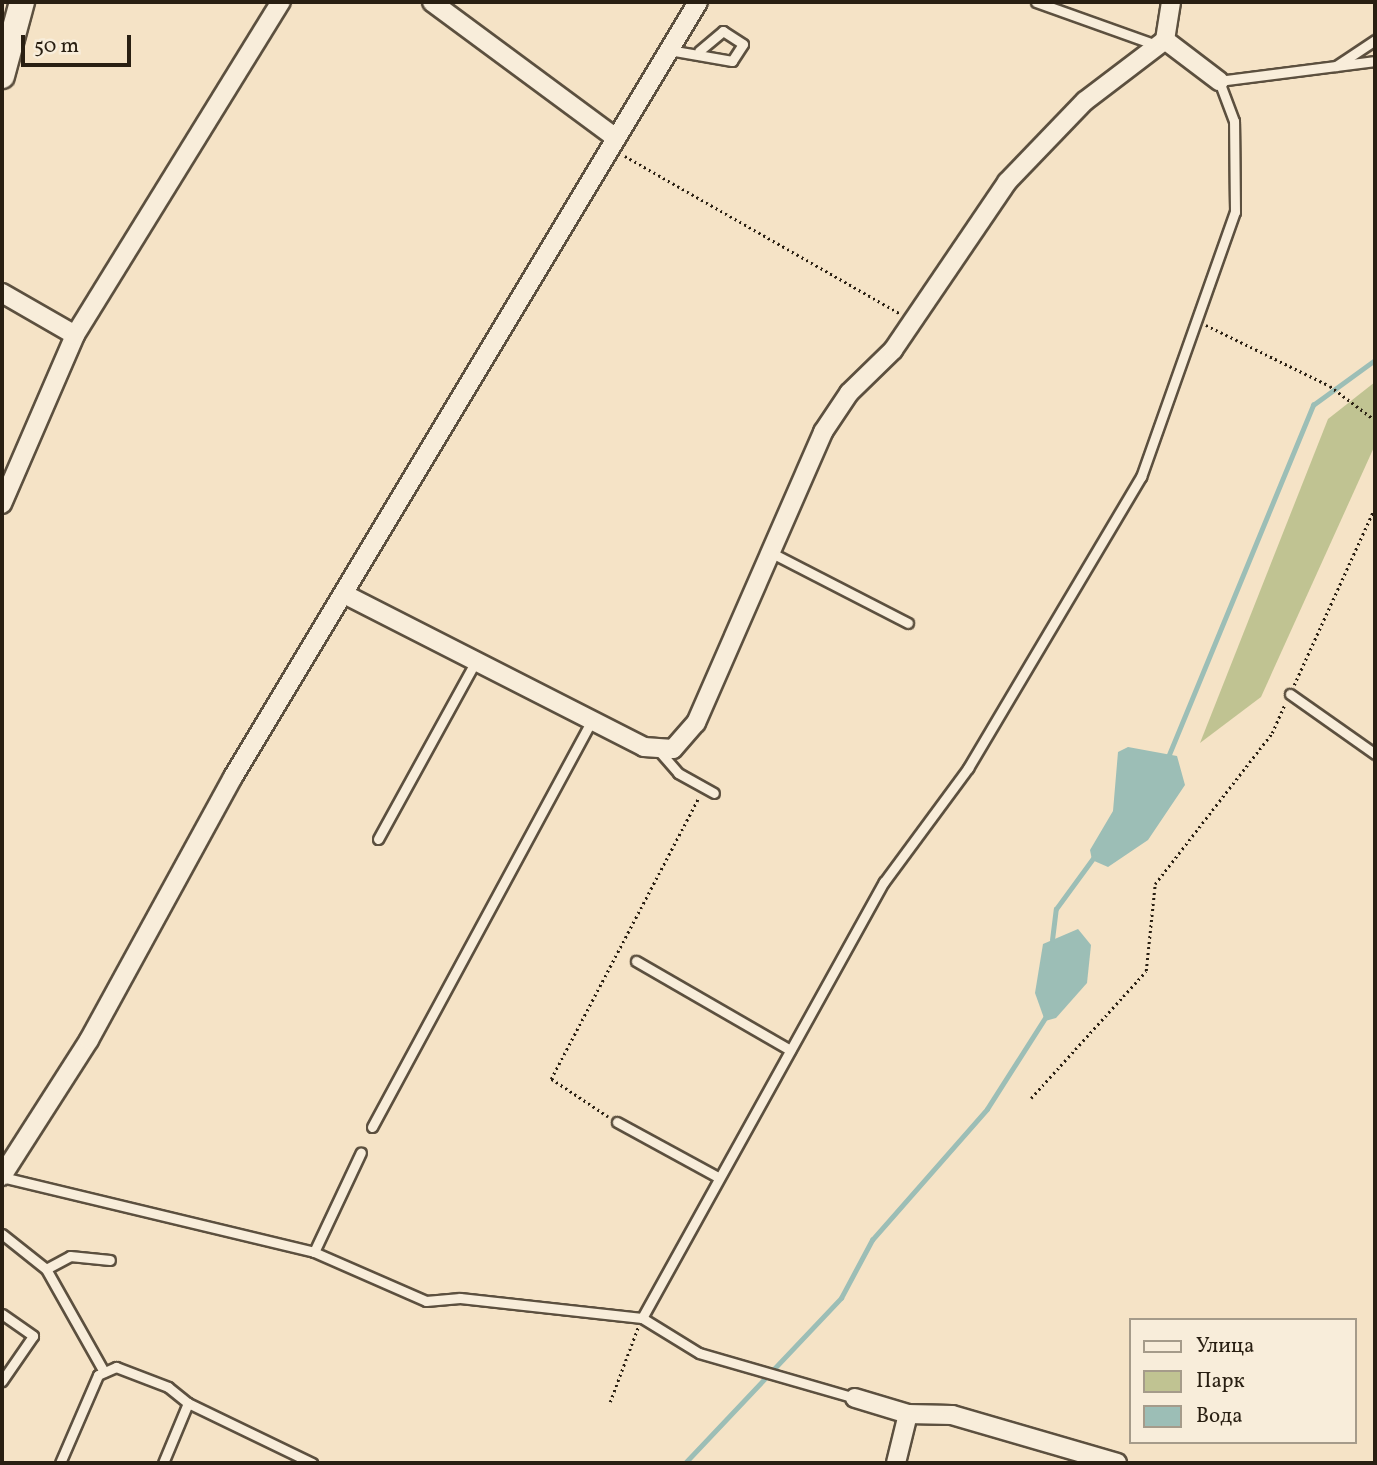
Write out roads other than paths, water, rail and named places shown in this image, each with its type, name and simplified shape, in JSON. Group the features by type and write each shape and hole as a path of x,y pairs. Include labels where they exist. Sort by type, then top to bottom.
{"street":[{"path":"2,76 8,30 22,2"},
{"path":"2,504 75,335 281,2"},
{"path":"432,2 613,143"},
{"path":"2,1176 89,1040 194,845 698,2"},
{"path":"344,594 592,720 660,752 673,749 696,723 770,552 835,413 914,321 1007,182 1085,101 1160,43 1171,2"},
{"path":"1160,43 1219,81"},
{"path":"2,293 75,335"},
{"path":"855,1398 908,1414 952,1416 1117,1463"},
{"path":"896,1463 908,1414"}],"lane":[{"path":"1037,2 1160,43"},
{"path":"1331,69 1375,40"},
{"path":"669,50 699,51"},
{"path":"642,1318 884,882 968,768 1141,477 1235,212 1234,121 1219,81 1331,69 1375,61"},
{"path":"770,552 908,623"},
{"path":"378,839 476,661"},
{"path":"1290,694 1375,754"},
{"path":"372,1127 592,720"},
{"path":"660,752 697,784 714,793"},
{"path":"636,961 790,1050"},
{"path":"617,1122 718,1177"},
{"path":"314,1252 361,1152"},
{"path":"2,1176 314,1252 426,1300 460,1298 642,1318 699,1353 855,1398"},
{"path":"2,1234 46,1269 104,1372"},
{"path":"46,1269 69,1256 110,1260"},
{"path":"2,1314 33,1336 2,1381"},
{"path":"60,1463 104,1372 116,1367 168,1387 188,1403 312,1463"},
{"path":"163,1463 188,1403"}],"water":[{"path":"1128,747 1177,756 1185,785 1148,840 1108,867 1092,860 1090,850 1113,811 1118,752"},
{"path":"1078,929 1091,945 1087,983 1056,1018 1045,1021 1035,993 1043,944"}],"waterway":[{"path":"1168,757 1313,405 1375,360"},
{"path":"1052,940 1056,909 1094,857"},
{"path":"685,1463 841,1298 872,1240 987,1109 1045,1018"}]}
